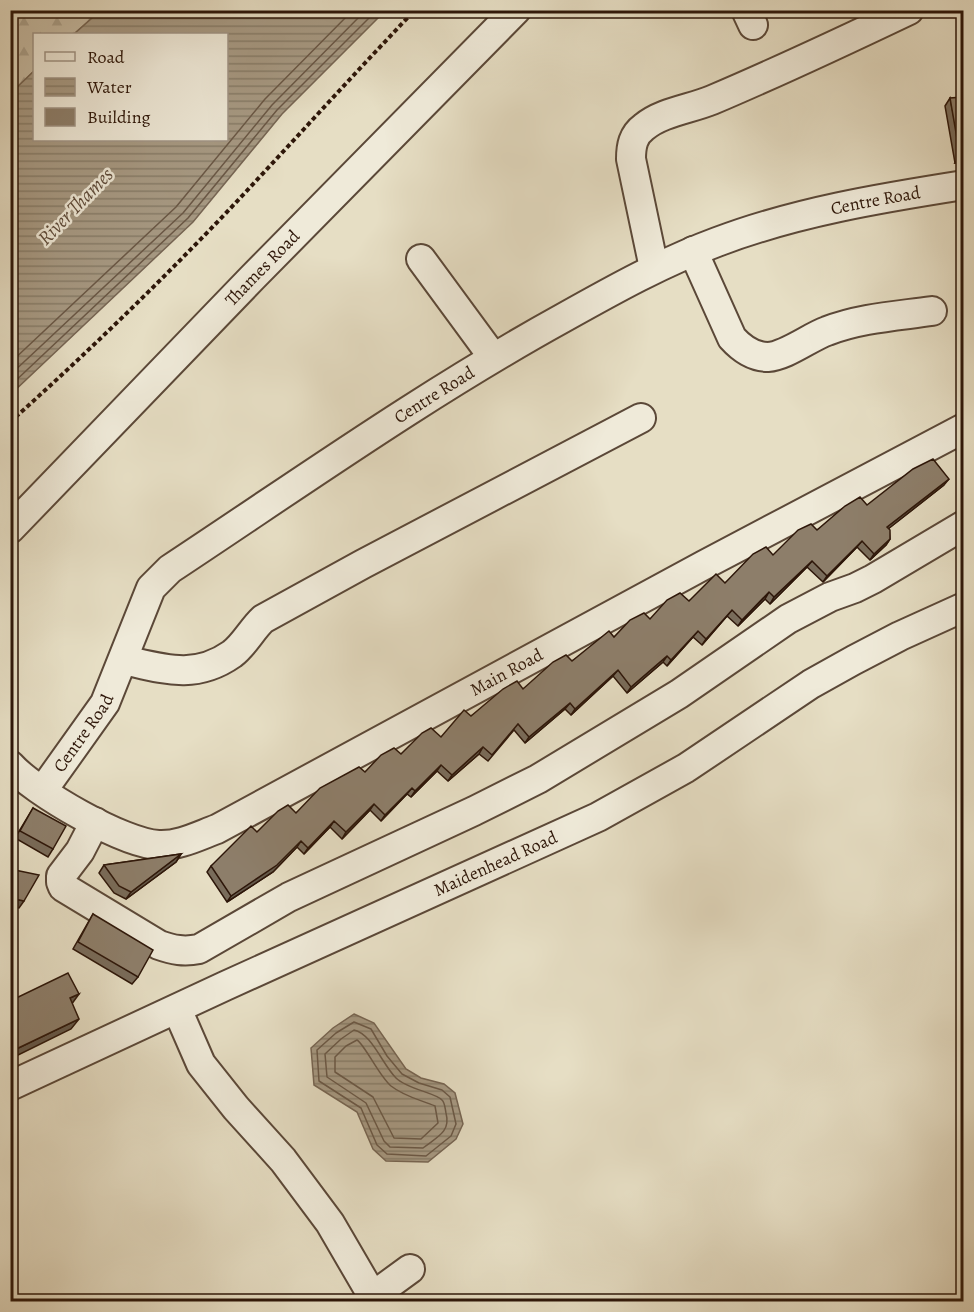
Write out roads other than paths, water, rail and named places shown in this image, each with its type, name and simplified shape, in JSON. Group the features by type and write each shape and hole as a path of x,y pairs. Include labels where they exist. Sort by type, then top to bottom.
{"street":[{"name":"Thames Road","path":"10,529 252,278 516,10"},
{"path":"654,268 631,159 634,138 642,128 652,121 729,93 909,10"},
{"name":"Centre Road","path":"43,790 105,703 151,588 170,569 493,357 654,268 693,251 761,227 891,197 963,185"},
{"path":"693,251 732,338 741,347 754,354 768,357 826,331 932,311"},
{"path":"421,259 493,357"},
{"path":"124,660 183,672 208,666 233,653 263,619 640,418"},
{"name":"Main Road","path":"43,790 128,839 160,845 176,844 216,829 963,428"},
{"path":"96,822 80,851 61,876 63,887 159,945 174,951 199,949 289,897 538,779 679,694 807,608 873,579 963,525"},
{"name":"Maidenhead Road","path":"10,1086 598,817 686,768 811,684 900,636 963,607"},
{"path":"10,765 43,790"},
{"path":"177,1009 201,1064 236,1108 283,1160 330,1223 375,1299 410,1269"}],"water":[{"name":"River Thames","path":"100,11 385,11 282,114 193,222 11,394 11,93 33,72 33,141 228,141 228,33 75,33"},
{"path":"354,1014 374,1023 406,1069 421,1078 444,1084 455,1093 463,1124 456,1139 428,1162 386,1161 373,1149 357,1112 314,1085 311,1048 333,1028"}]}
